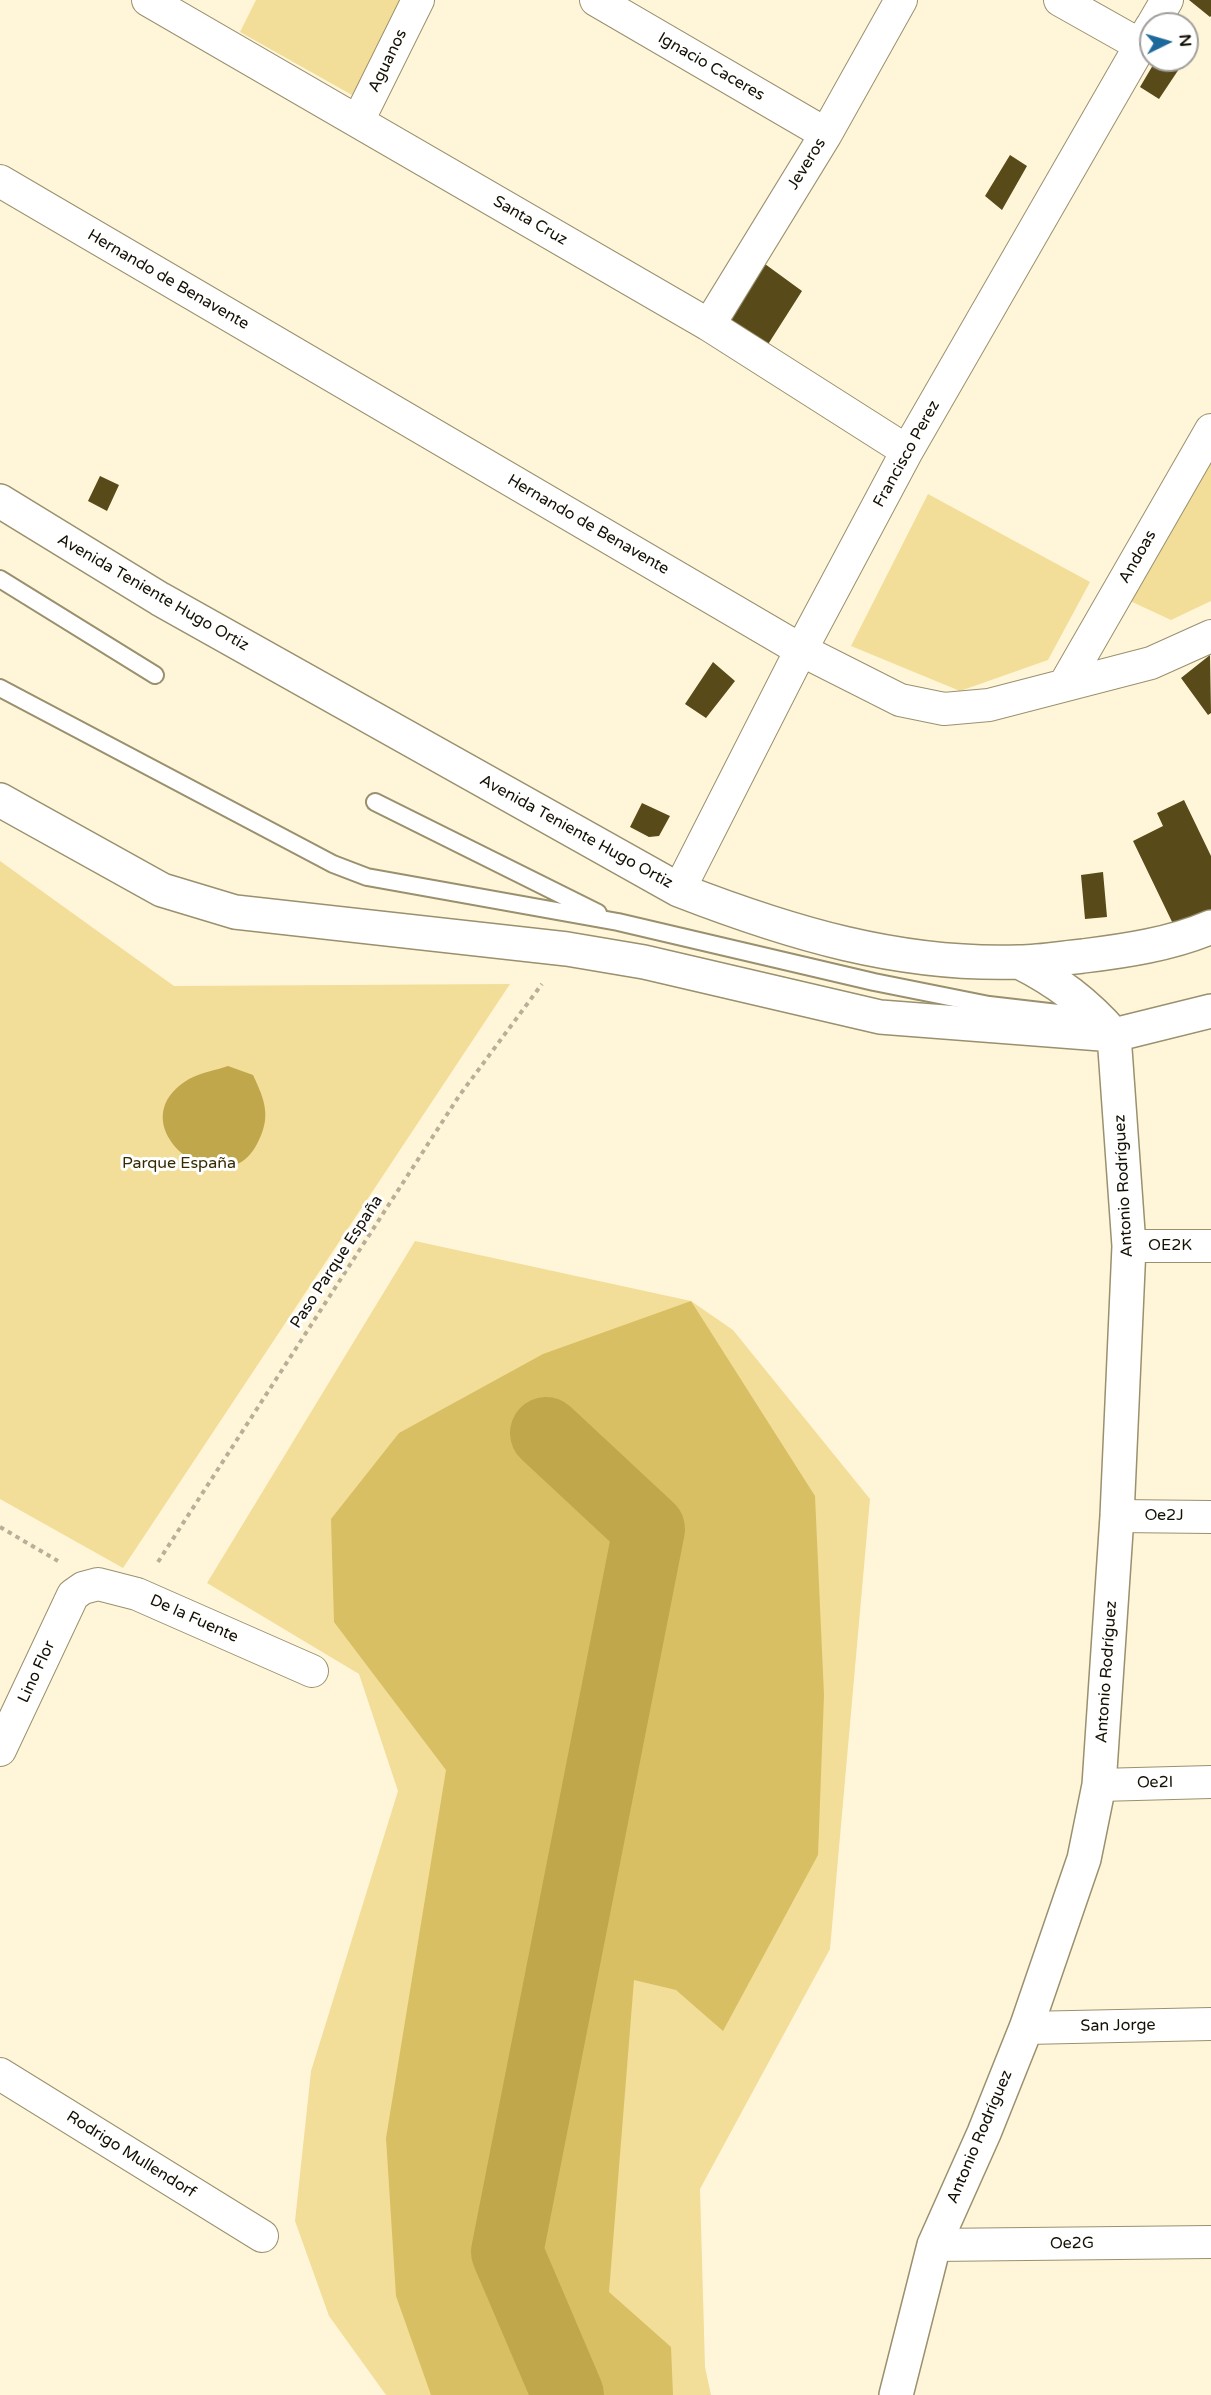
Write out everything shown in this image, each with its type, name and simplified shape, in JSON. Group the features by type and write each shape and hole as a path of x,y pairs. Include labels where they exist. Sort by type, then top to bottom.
{"main road":[{"name":"Avenida Teniente Hugo Ortiz","path":"0,501 160,599 679,890 765,923 855,946 929,959 1019,962 1113,952 1211,927"},
{"path":"0,800 162,890 235,912 567,949 644,962 880,1017 1114,1035 1211,1011"},
{"path":"1019,962 1068,991 1090,1008 1114,1035"},
{"name":"Antonio Rodríguez","path":"896,2395 934,2245 984,2133 1026,2028 1084,1859 1099,1785 1117,1516 1129,1246 1114,1035"}],"street":[{"name":"Santa Cruz","path":"148,0 709,325 907,451"},
{"name":"Aguanos","path":"358,121 418,0"},
{"name":"Ignacio Caceres","path":"596,0 826,134"},
{"name":"Jeveros","path":"709,325 826,134 901,0"},
{"path":"1060,0 1139,29"},
{"name":"Francisco Perez","path":"679,890 801,650 907,451 1139,48"},
{"name":"Hernando de Benavente","path":"0,181 801,650 900,700 944,709 989,705 1151,663 1211,636"},
{"name":"Andoas","path":"1065,684 1211,430"},
{"name":"OE2K","path":"1129,1246 1211,1246"},
{"name":"Oe2J","path":"1117,1516 1211,1516"},
{"name":"De la Fuente","path":"86,1589 137,1594 312,1671"},
{"name":"Lino Flor","path":"0,1750 86,1589"},
{"name":"Oe2I","path":"1099,1785 1211,1782"},
{"name":"San Jorge","path":"1026,2028 1211,2024"},
{"name":"Rodrigo Mullendorf","path":"0,2074 262,2236"},
{"name":"Oe2G","path":"934,2245 1211,2242"}],"lane":[{"path":"0,579 155,675"},
{"path":"0,688 333,864 367,877 618,922 885,984 989,1005 1075,1015 1114,1035"},
{"path":"375,802 618,922"}],"path":[{"name":"Paso Parque España","path":"137,1594 459,1096 567,949"},
{"path":"0,1527 86,1589"}],"green space":[{"path":"256,0 408,0 352,95 240,32"},
{"path":"1211,458 1211,601 1171,620 1128,600"},
{"path":"928,494 1090,582 1048,660 960,691 851,646"},
{"name":"Parque España","path":"0,861 174,986 510,984 123,1568 0,1499"},
{"path":"415,1241 691,1301 733,1330 870,1499 830,1949 700,2189 705,2367 711,2395 386,2395 329,2316 295,2221 311,2071 398,1791 359,1674 207,1583"}],"shaded area":[{"path":"228,1066 253,1075 264,1102 265,1118 257,1144 241,1162 221,1168 201,1164 182,1153 168,1137 163,1117 169,1097 189,1079"},
{"path":"691,1301 815,1496 824,1695 818,1855 723,2031 676,1990 634,1980 609,2292 671,2347 673,2395 431,2395 396,2296 386,2138 446,1770 334,1622 331,1519 399,1433 543,1354"}],"building":[{"path":"1189,0 1211,0 1211,16 1210,17"},
{"path":"1149,72 1177,72 1159,99 1140,87"},
{"path":"1010,155 1027,166 1002,210 985,196"},
{"path":"754,256 802,291 760,357 712,326"},
{"path":"100,476 119,485 107,511 88,501"},
{"path":"1210,655 1211,713 1208,715 1181,678"},
{"path":"713,662 735,681 706,718 685,704"},
{"path":"1184,800 1211,856 1211,910 1175,928 1133,841 1163,826 1157,813"},
{"path":"642,803 670,816 659,836 649,837 630,827"},
{"path":"1103,872 1107,917 1085,919 1081,875"}],"waterway":[{"path":"546,1433 649,1529 507,2252 568,2395"}]}
